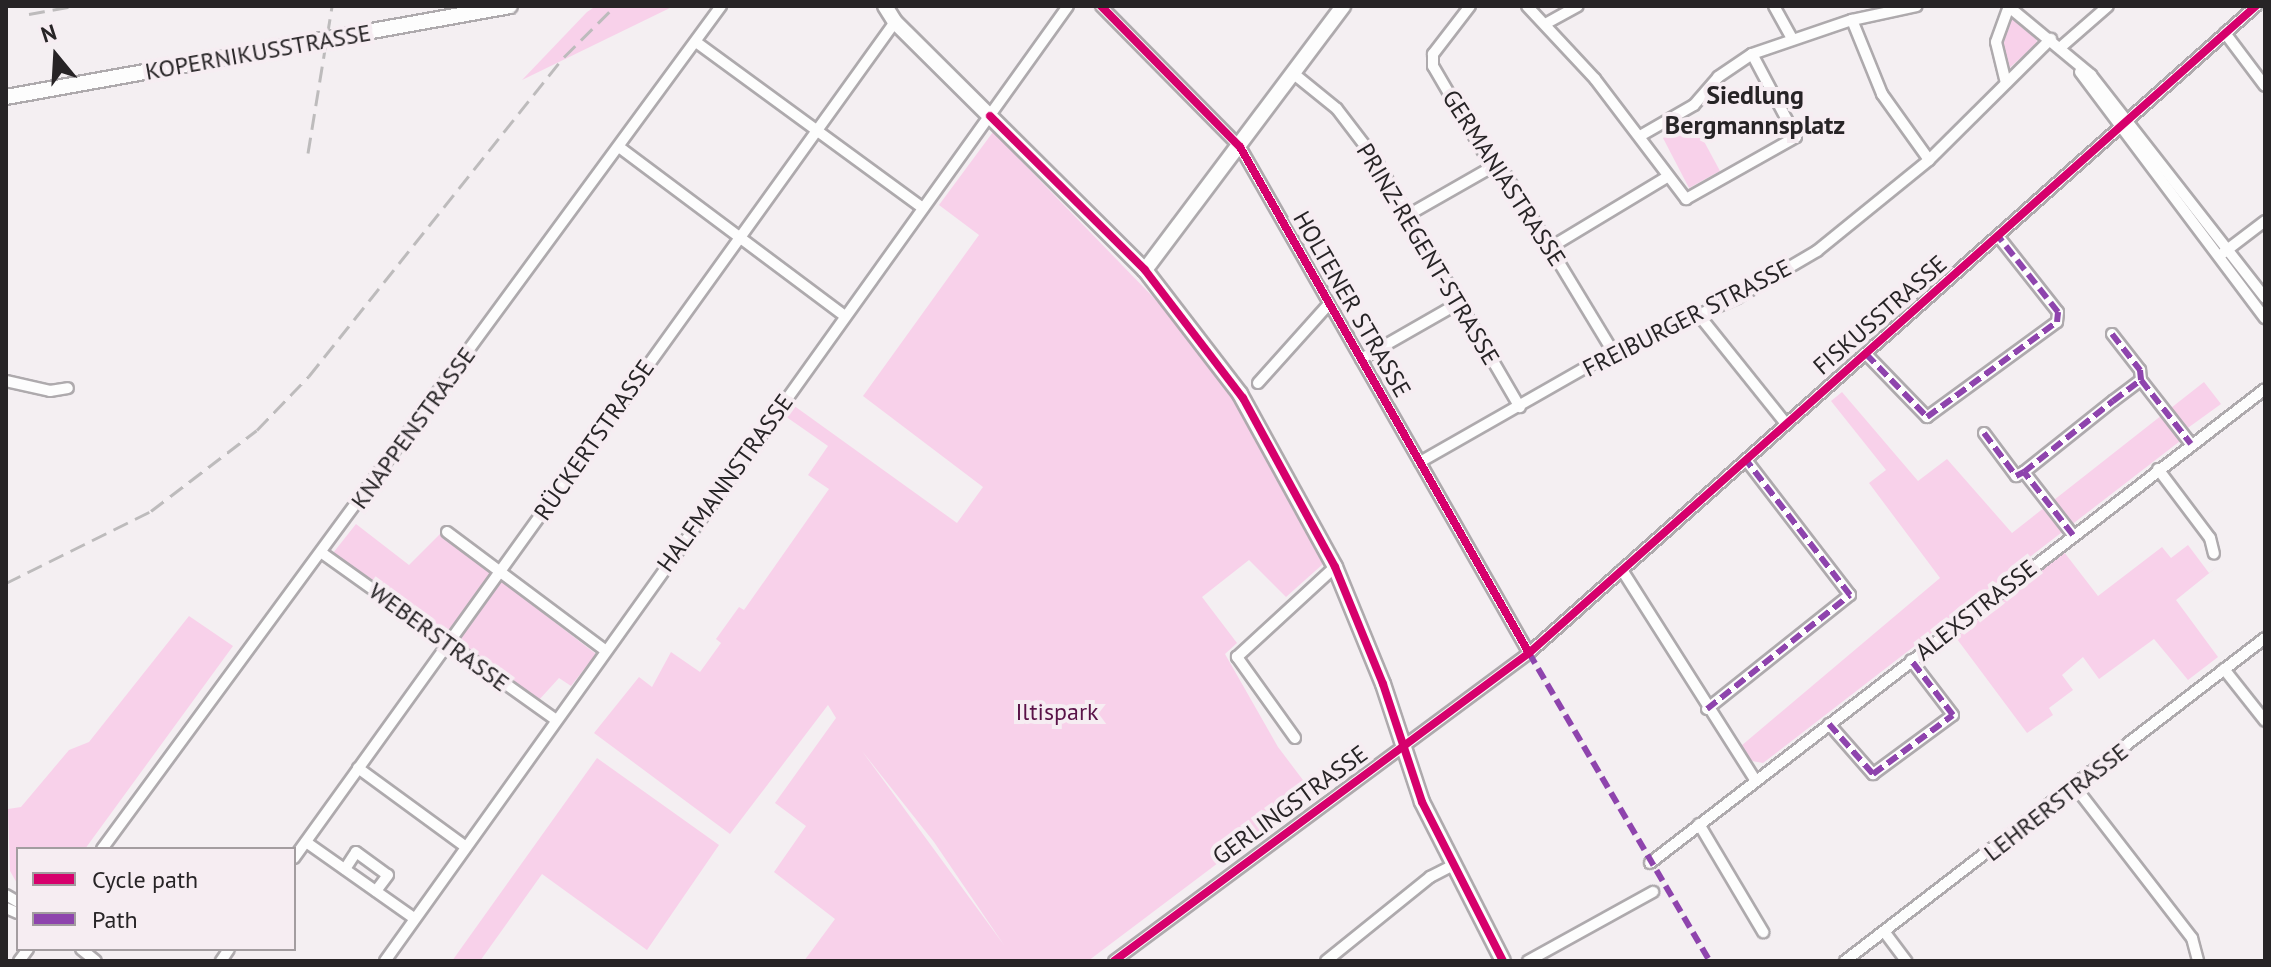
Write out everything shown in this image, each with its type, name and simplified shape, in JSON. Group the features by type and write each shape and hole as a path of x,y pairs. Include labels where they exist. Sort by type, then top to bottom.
{"street":[{"name":"KOPERNIKUSSTRASSE","path":"6,97 510,6"},
{"name":"KNAPPENSTRASSE","path":"103,847 721,6"},
{"path":"885,6 895,22 1145,270 1243,398 1335,567 1452,866 1503,961"},
{"name":"HALFMANNSTRASSE","path":"385,961 1068,6"},
{"name":"HOLTENER STRASSE","path":"1101,6 1240,147 1529,653"},
{"path":"1145,270 1343,6"},
{"name":"GERMANIASTRASSE","path":"1470,6 1431,60 1492,167 1506,175 1613,352"},
{"path":"1527,6 1547,23 1640,136 1686,199 1792,142 1795,131 1752,54"},
{"path":"1547,23 1578,6"},
{"path":"1774,6 1792,39"},
{"path":"1640,136 1694,105 1718,77 1752,54 1852,20 1917,6"},
{"path":"2006,83 1996,53 2009,6 2063,49 2124,122 2223,254 2265,318"},
{"path":"2063,49 2108,6"},
{"name":"FISKUSSTRASSE","path":"1529,653 2254,6"},
{"path":"1852,20 1882,94 1929,160"},
{"name":"RÜCKERTSTRASSE","path":"296,855 813,130 895,22"},
{"path":"2225,33 2265,86"},
{"name":"FREIBURGER STRASSE","path":"1420,462 1613,352 1772,280 1817,251 1929,160 2051,39"},
{"path":"696,42 923,208"},
{"name":"PRINZ-REGENT-STRASSE","path":"1294,74 1319,91 1357,134 1520,407"},
{"path":"619,147 845,316"},
{"path":"1408,215 1492,167"},
{"path":"1551,247 1667,177"},
{"path":"2223,254 2265,221"},
{"path":"1866,354 1927,417 2057,322 2058,312 1998,236"},
{"path":"2223,254 2265,298"},
{"path":"1258,383 1329,304"},
{"path":"1361,359 1457,304"},
{"path":"1698,314 1786,424"},
{"path":"2112,334 2140,370 2141,380 2191,444"},
{"path":"1984,433 2016,476 2141,380"},
{"path":"6,381 50,391 68,388"},
{"name":"ALEXSTRASSE","path":"2254,397 2265,382"},
{"name":"ALEXSTRASSE","path":"1650,863 2265,389"},
{"path":"1707,709 1850,595 1746,460"},
{"path":"2158,469 2210,538 2214,554"},
{"path":"2024,472 2073,535"},
{"path":"447,532 605,650"},
{"name":"WEBERSTRASSE","path":"322,553 556,720"},
{"path":"1295,738 1237,657 1335,567"},
{"path":"1622,570 1707,709 1756,781"},
{"name":"LEHRERSTRASSE","path":"1845,961 1886,934 2076,788 2265,638"},
{"name":"GERLINGSTRASSE","path":"1114,961 1529,653"},
{"path":"1829,724 1873,774 1953,715 1911,660"},
{"path":"2224,669 2265,721"},
{"path":"358,768 466,847"},
{"path":"2076,788 2192,938 2198,961"},
{"path":"1699,824 1763,932"},
{"path":"306,842 415,919"},
{"path":"345,869 356,852 388,875 376,891"},
{"path":"1326,961 1430,877 1452,866"},
{"path":"1528,961 1653,892"},
{"path":"1886,934 1906,961"}],"green space":[{"path":"596,6 674,6 522,80 587,12"},
{"path":"2011,18 2036,34 2037,43 2004,73 2003,33"},
{"path":"1693,121 1720,171 1689,188 1663,138"},
{"name":"Iltispark","path":"993,132 1186,331 1233,394 1287,486 1323,564 1286,597 1249,560 1202,597 1237,643 1225,654 1278,747 1312,792 1088,961 804,961 835,919 774,872 806,826 775,803 836,718 828,705 730,834 594,733 639,677 652,687 671,652 700,672 721,643 716,639 739,607 744,610 829,489 808,475 828,446 785,416 793,405 957,523 983,487 863,396 979,235 939,205","holes":["862,751 934,842 1004,945"]},
{"path":"2204,382 2221,404 2185,430 2184,438 1763,763 1752,761 1741,746 1940,578 1869,483 1886,470 1831,401 1842,392 1918,481 1947,459 2012,533"},
{"path":"356,524 409,565 440,534 596,654 571,686 559,678 538,701 333,553"},
{"path":"2188,545 2209,573 2218,566 2176,600 2218,657 2188,680 2154,639 2099,679 2083,657 2062,675 2073,690 2049,708 2053,715 2027,733 1954,635 2064,552 2098,596 2162,547 2171,558"},
{"path":"189,616 233,646 86,847 16,847 16,882 10,871 8,809 21,807 69,750 89,742"},
{"path":"597,758 719,845 647,950 542,874 480,961 452,961"}],"railway":[{"path":"29,14 73,6"},
{"path":"308,153 332,6"},
{"path":"6,583 151,511 257,430 309,376 564,57 615,6"}],"marked path":[{"path":"1866,354 1927,417 2057,322 2058,312 1998,236"},
{"path":"2112,334 2140,370 2141,380"},
{"path":"2073,535 2024,472 2113,401 2141,380 2191,444"},
{"path":"1984,433 2016,476 2024,472"},
{"path":"1707,709 1850,595 1746,460"},
{"path":"1529,653 1710,961"},
{"path":"1829,724 1873,774 1953,715 1911,660"}],"cycle path":[{"path":"1101,6 1240,147 1529,653"},
{"path":"1114,961 1529,653 2256,6"},
{"path":"990,116 1145,270 1243,398 1335,567 1383,684 1422,802 1503,961"}],"district":[{"name":"Siedlung Bergmannsplatz","path":"1755,110"}]}
